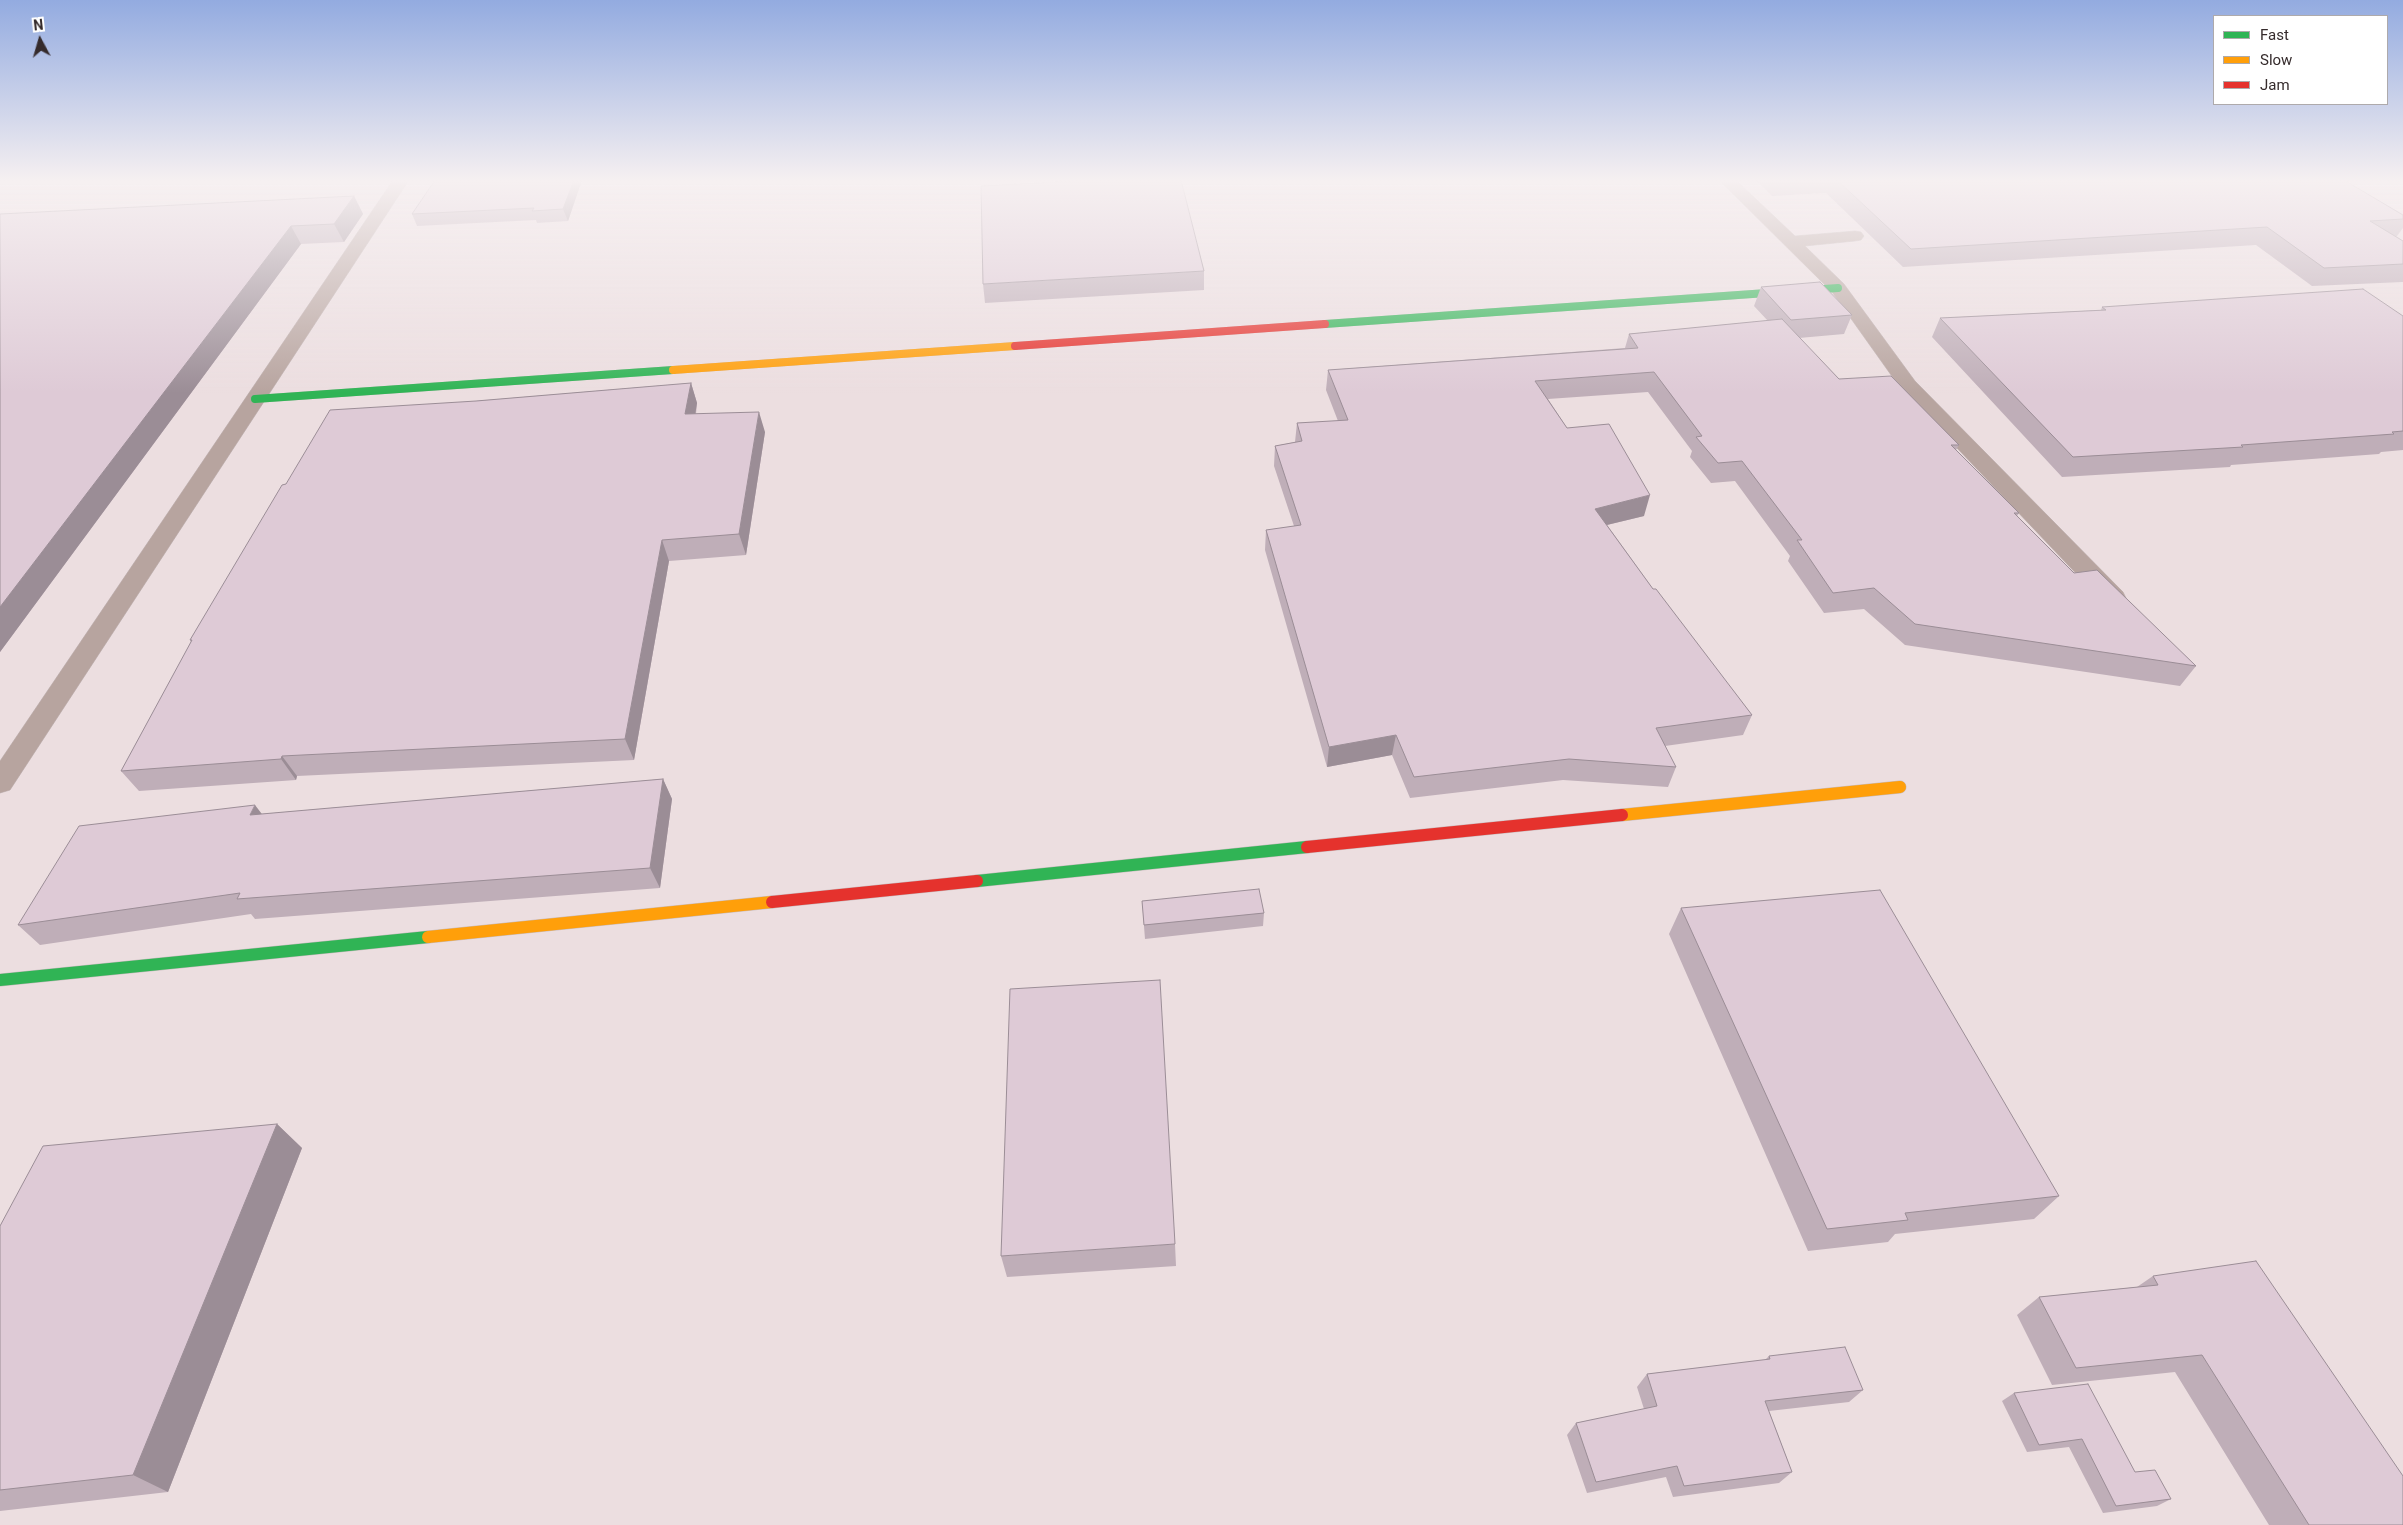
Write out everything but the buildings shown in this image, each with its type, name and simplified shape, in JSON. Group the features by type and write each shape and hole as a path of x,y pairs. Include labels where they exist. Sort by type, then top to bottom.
{"street":[{"path":"0,783 354,251"},
{"path":"1800,251 1838,288 1908,385 2130,614"},
{"path":"255,399 1838,288"},
{"path":"0,980 1900,787"}],"traffic: fast":[{"path":"1325,324 1838,288"},
{"path":"255,399 673,370"},
{"path":"977,881 1307,847"},
{"path":"0,980 428,937"}],"traffic: slow":[{"path":"673,370 1015,346"},
{"path":"1622,815 1900,787"},
{"path":"428,937 772,902"}],"traffic: jam":[{"path":"1015,346 1325,324"},
{"path":"1307,847 1622,815"},
{"path":"772,902 977,881"}]}
